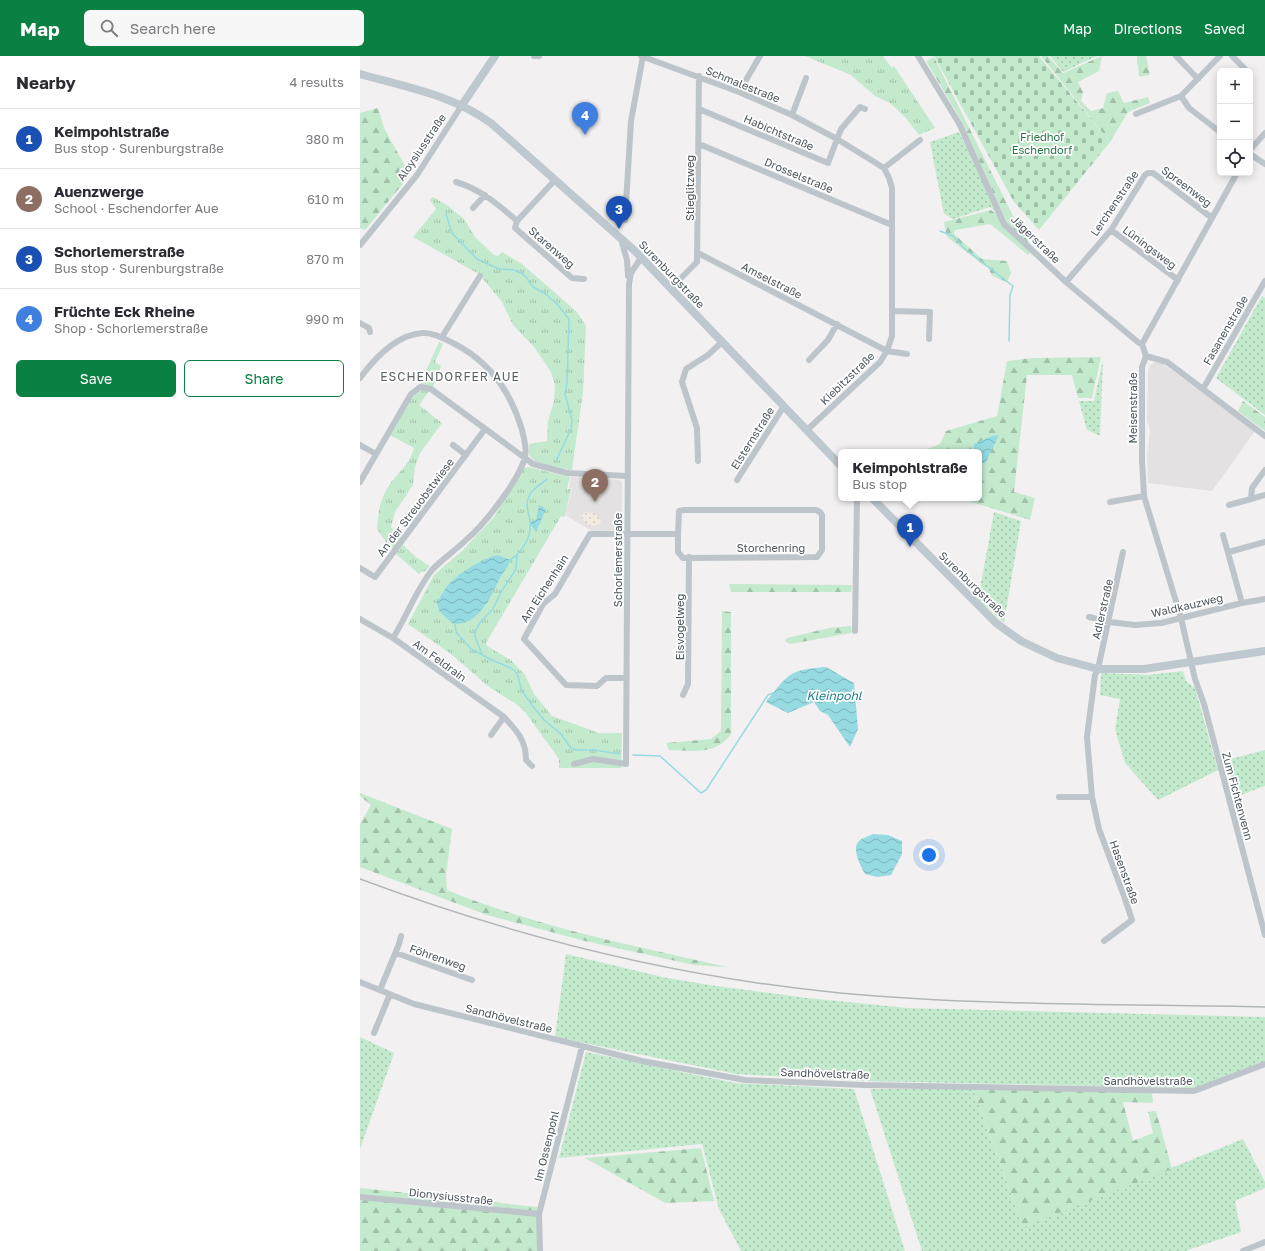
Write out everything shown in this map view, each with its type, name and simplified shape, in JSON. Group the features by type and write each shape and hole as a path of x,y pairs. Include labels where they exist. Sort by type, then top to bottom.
{"street":[{"name":"Aloysiusstraße","path":"360,246 417,175 495,56"},
{"path":"534,56 539,56"},
{"path":"625,220 631,121 643,56"},
{"name":"Schmalestraße","path":"643,56 699,76 792,115 837,139 884,168"},
{"path":"739,92 760,56"},
{"name":"Jägerstraße","path":"918,56 960,125 1004,224 1066,282 1142,344"},
{"path":"1176,56 1198,79"},
{"path":"1136,114 1181,96 1220,56"},
{"path":"1232,56 1244,68"},
{"name":"Surenburgstraße","path":"360,74 435,95 462,105 492,124 621,238 838,463"},
{"name":"Stieglitzweg","path":"670,288 697,262 699,76"},
{"path":"792,115 806,78"},
{"path":"1181,96 1189,108 1217,130"},
{"path":"837,139 841,129 860,107 865,109"},
{"name":"Habichtstraße","path":"699,109 828,163 837,139"},
{"path":"1253,147 1265,133"},
{"path":"892,225 892,188 884,168 920,140"},
{"name":"Drosselstraße","path":"699,144 892,225"},
{"path":"1253,156 1265,164"},
{"name":"Lerchenstraße","path":"1066,282 1111,230 1148,172"},
{"name":"Spreenweg","path":"1148,172 1153,173 1212,218"},
{"path":"1235,176 1142,344 1146,356 1167,362 1265,436"},
{"name":"Starenweg","path":"555,180 517,221 515,228 572,278 584,279"},
{"name":"Starenweg","path":"456,182 468,186 485,195 497,203 517,221"},
{"path":"473,208 485,195"},
{"name":"Kiebitzstraße","path":"807,430 880,362 888,351 892,336 892,225"},
{"name":"Lüningsweg","path":"1111,230 1178,280"},
{"name":"Schorlemerstraße","path":"574,764 593,760 626,764 629,284 627,260 621,238"},
{"name":"Amselstraße","path":"698,253 888,351 907,354"},
{"name":"Schorlemerstraße","path":"629,284 631,273 641,258"},
{"path":"442,337 480,276"},
{"name":"Fasanenstraße","path":"1203,390 1265,280"},
{"path":"892,311 930,312 929,339"},
{"path":"360,323 369,328 370,332"},
{"path":"808,360 828,340 837,324"},
{"path":"360,378 385,351 406,337 423,333 442,337 463,348 482,361 497,379 508,395 517,414 525,443 524,459 501,500 484,523 434,568 426,578 393,638"},
{"path":"698,461 698,428 682,382 686,369 708,355 722,342"},
{"name":"Meisenstraße","path":"1146,356 1142,367 1142,466 1144,496 1181,618 1192,663"},
{"path":"360,482 411,394 420,387 431,389 532,464 567,473 627,476"},
{"name":"Elsternstraße","path":"737,480 784,406"},
{"name":"An der Streuobstwiese","path":"360,568 375,577 485,429"},
{"path":"360,445 376,454"},
{"name":"An der Streuobstwiese","path":"453,445 466,455"},
{"path":"1251,499 1252,488 1265,470"},
{"path":"1110,502 1144,496"},
{"path":"1228,505 1265,496"},
{"path":"855,631 857,501"},
{"name":"Surenburgstraße","path":"875,501 996,623 1041,652 1077,664 1098,669 1144,669 1265,651"},
{"name":"Storchenring","path":"684,510 816,510 822,515 822,550 817,557 683,558 678,552 678,534 678,515 679,511 684,510"},
{"name":"Am Eichenhain","path":"626,678 606,678 596,686 566,686 524,639 543,604 555,594 590,534 628,534"},
{"path":"628,534 678,534"},
{"path":"1223,536 1229,552 1242,603"},
{"path":"1229,552 1265,542"},
{"name":"Adlerstraße","path":"1098,669 1123,552"},
{"name":"Eisvogelweg","path":"683,695 688,684 689,558"},
{"name":"Waldkauzweg","path":"1089,617 1109,622 1135,625 1161,623 1242,603 1265,599"},
{"name":"Am Feldrain","path":"361,622 393,638 504,717 517,731 526,747 526,760 532,766"},
{"name":"Zum Fichtenvenn","path":"1192,663 1195,680 1204,704 1265,935"},
{"name":"Hasenstraße","path":"1098,669 1094,675 1087,737 1092,797 1099,829 1132,920 1104,941"},
{"path":"491,735 504,717"},
{"path":"1059,797 1092,797"},
{"name":"Föhrenweg","path":"380,990 396,953 401,936"},
{"name":"Föhrenweg","path":"396,953 472,980"},
{"name":"Sandhövelstraße","path":"360,982 414,1004 582,1047 722,1077 745,1080 864,1085 1194,1091 1265,1064"},
{"path":"374,1033 390,994"},
{"name":"Im Ossenpohl","path":"540,1251 539,1214 582,1047"},
{"name":"Dionysiusstraße","path":"360,1197 539,1214"},
{"path":"1242,1251 1265,1242"}],"shaded area":[{"path":"1156,362 1163,364 1255,431 1212,491 1148,483 1147,456 1150,431 1147,420 1148,372 1150,365"},
{"path":"571,477 619,480 622,482 622,525 620,530 592,531 565,515 572,489 569,488"}],"green space":[{"path":"805,56 883,56 892,68 894,66 935,128 919,135 905,117 890,103 875,96 851,75"},
{"name":"Friedhof Eschendorf","path":"934,56 1039,56 1110,142 1039,230 1014,202"},
{"path":"1041,56 1048,56 1063,73 1102,56 1099,71 1078,82 1083,92 1081,101 1091,111 1103,108 1107,93 1118,91 1124,103 1148,97 1150,103 1128,112 1110,142"},
{"path":"1050,56 1097,56 1063,72"},
{"path":"1137,56 1146,56 1150,75 1139,77"},
{"path":"934,57 1015,220 1031,238 1028,242 1035,249 1028,255 990,224 955,230 954,234 982,259 1007,261 1011,273 1007,282 992,276 989,269 947,237 944,222 991,210 1006,221 961,120 926,61"},
{"path":"378,108 384,128 410,175 365,230 360,228 360,113"},
{"path":"959,132 1003,217 990,207 953,219 944,214 930,142"},
{"path":"433,197 448,206 464,219 475,237 494,255 498,256 502,252 522,264 577,312 586,326 583,392 572,470 543,464 533,459 529,455 529,444 547,441 548,421 554,401 555,385 551,372 534,347 513,325 502,302 479,274 413,237 436,209 430,200"},
{"path":"1262,296 1265,298 1265,415 1216,378"},
{"path":"439,342 443,344 435,362 441,366 433,387 420,384"},
{"path":"1101,357 1092,398 1078,398 1072,375 1027,375 1014,492 1035,498 1030,520 968,501 982,501 982,449 928,449 940,444 946,431 997,416 1007,361 1033,358"},
{"path":"1103,359 1100,436 1087,430 1079,401 1094,401"},
{"path":"419,390 429,391 419,405 442,423 420,453 415,467 413,485 395,512 391,527 401,538 392,550 377,529 380,506 387,489 406,464 414,448 390,435 414,395"},
{"path":"1243,401 1265,417 1265,431 1238,411"},
{"path":"528,467 570,477 567,489 571,489 565,515 564,517 561,516 486,643 487,646 511,660 525,675 534,694 552,716 599,733 622,733 621,768 559,768 559,759 525,712 515,703 489,687 451,654 408,624 434,575 463,550 494,517 524,468"},
{"path":"994,512 1021,521 1004,623 978,600"},
{"path":"403,545 416,557 430,566 424,572 422,571 419,574 396,554"},
{"path":"729,584 852,585 851,592 731,592"},
{"path":"722,611 731,612 731,734 719,746 711,749 695,751 669,750 666,743 711,739 721,731"},
{"path":"851,626 852,633 790,644 785,641 787,638 829,628"},
{"path":"1183,671 1186,681 1195,688 1218,770 1158,800 1125,763 1115,729 1120,699 1100,695 1101,673 1148,675"},
{"path":"1265,750 1265,786 1238,796 1227,760"},
{"path":"360,793 452,829 446,875 447,890 515,915 550,925 620,943 727,967 694,965 585,941 487,915 360,867 360,824 371,805 360,796"},
{"path":"566,954 667,978 716,986 807,998 908,1008 1265,1017 1265,1061 1197,1088 864,1081 736,1074 555,1037"},
{"path":"360,1037 394,1053 360,1149"},
{"path":"586,1052 735,1083 854,1089 905,1251 741,1251 719,1209 702,1144 559,1158"},
{"path":"870,1089 973,1089 1023,1227 1243,1139 1265,1182 1265,1188 1235,1201 1241,1232 1185,1251 922,1251"},
{"path":"973,1089 1152,1092 1153,1103 1123,1102 1133,1141 1153,1133 1148,1112 1156,1111 1172,1169 1023,1227"},
{"path":"701,1148 714,1201 665,1203 585,1158"},
{"path":"360,1188 537,1207 542,1251 360,1251"}],"sand":[{"path":"585,512 594,513 601,520 600,524 591,527 582,520 582,515"}],"water":[{"path":"999,435 986,462 982,463 982,449 974,449 974,444 992,436"},
{"path":"539,505 546,509 536,532 531,525 531,522 536,520"},
{"path":"498,555 510,560 483,608 477,616 469,621 452,623 439,611 437,602 451,581 481,561"},
{"name":"Kleinpohl","path":"826,667 854,683 858,729 850,747 828,715 820,711 814,702 788,713 766,702 785,679 791,675 804,670"},
{"path":"873,834 888,835 902,841 902,854 891,875 877,877 865,874 859,862 856,853 857,844 860,840"}],"waterway":[{"path":"446,214 452,233 477,259 499,269 514,270 521,273 526,277 532,286 547,295 558,305 569,319 567,383 565,394 572,420 571,429 556,461"},
{"path":"940,231 953,236 965,249 1013,286 1010,295 1009,341"},
{"path":"510,560 523,548 530,532 530,520 527,505 530,493 547,479"},
{"path":"482,654 475,637 475,631 481,621 493,609 501,592 516,569 517,555"},
{"path":"455,624 456,632 471,649 511,668 517,673 522,691 532,705 544,720 561,734 571,748 575,750 594,750 620,754"},
{"path":"633,755 660,756 701,793 706,790 768,695 773,693"}],"railway":[{"path":"360,879 477,919 596,952 717,977 778,986 840,993 946,1000 1052,1004 1265,1007"}],"place":[{"name":"Früchte Eck Rheine","path":"585,135"},
{"name":"Schorlemerstraße","path":"619,229"},
{"name":"Auenzwerge","path":"595,502"},
{"name":"Keimpohlstraße","path":"910,547"}],"district":[{"name":"ESCHENDORFER AUE","path":"450,376"}]}
